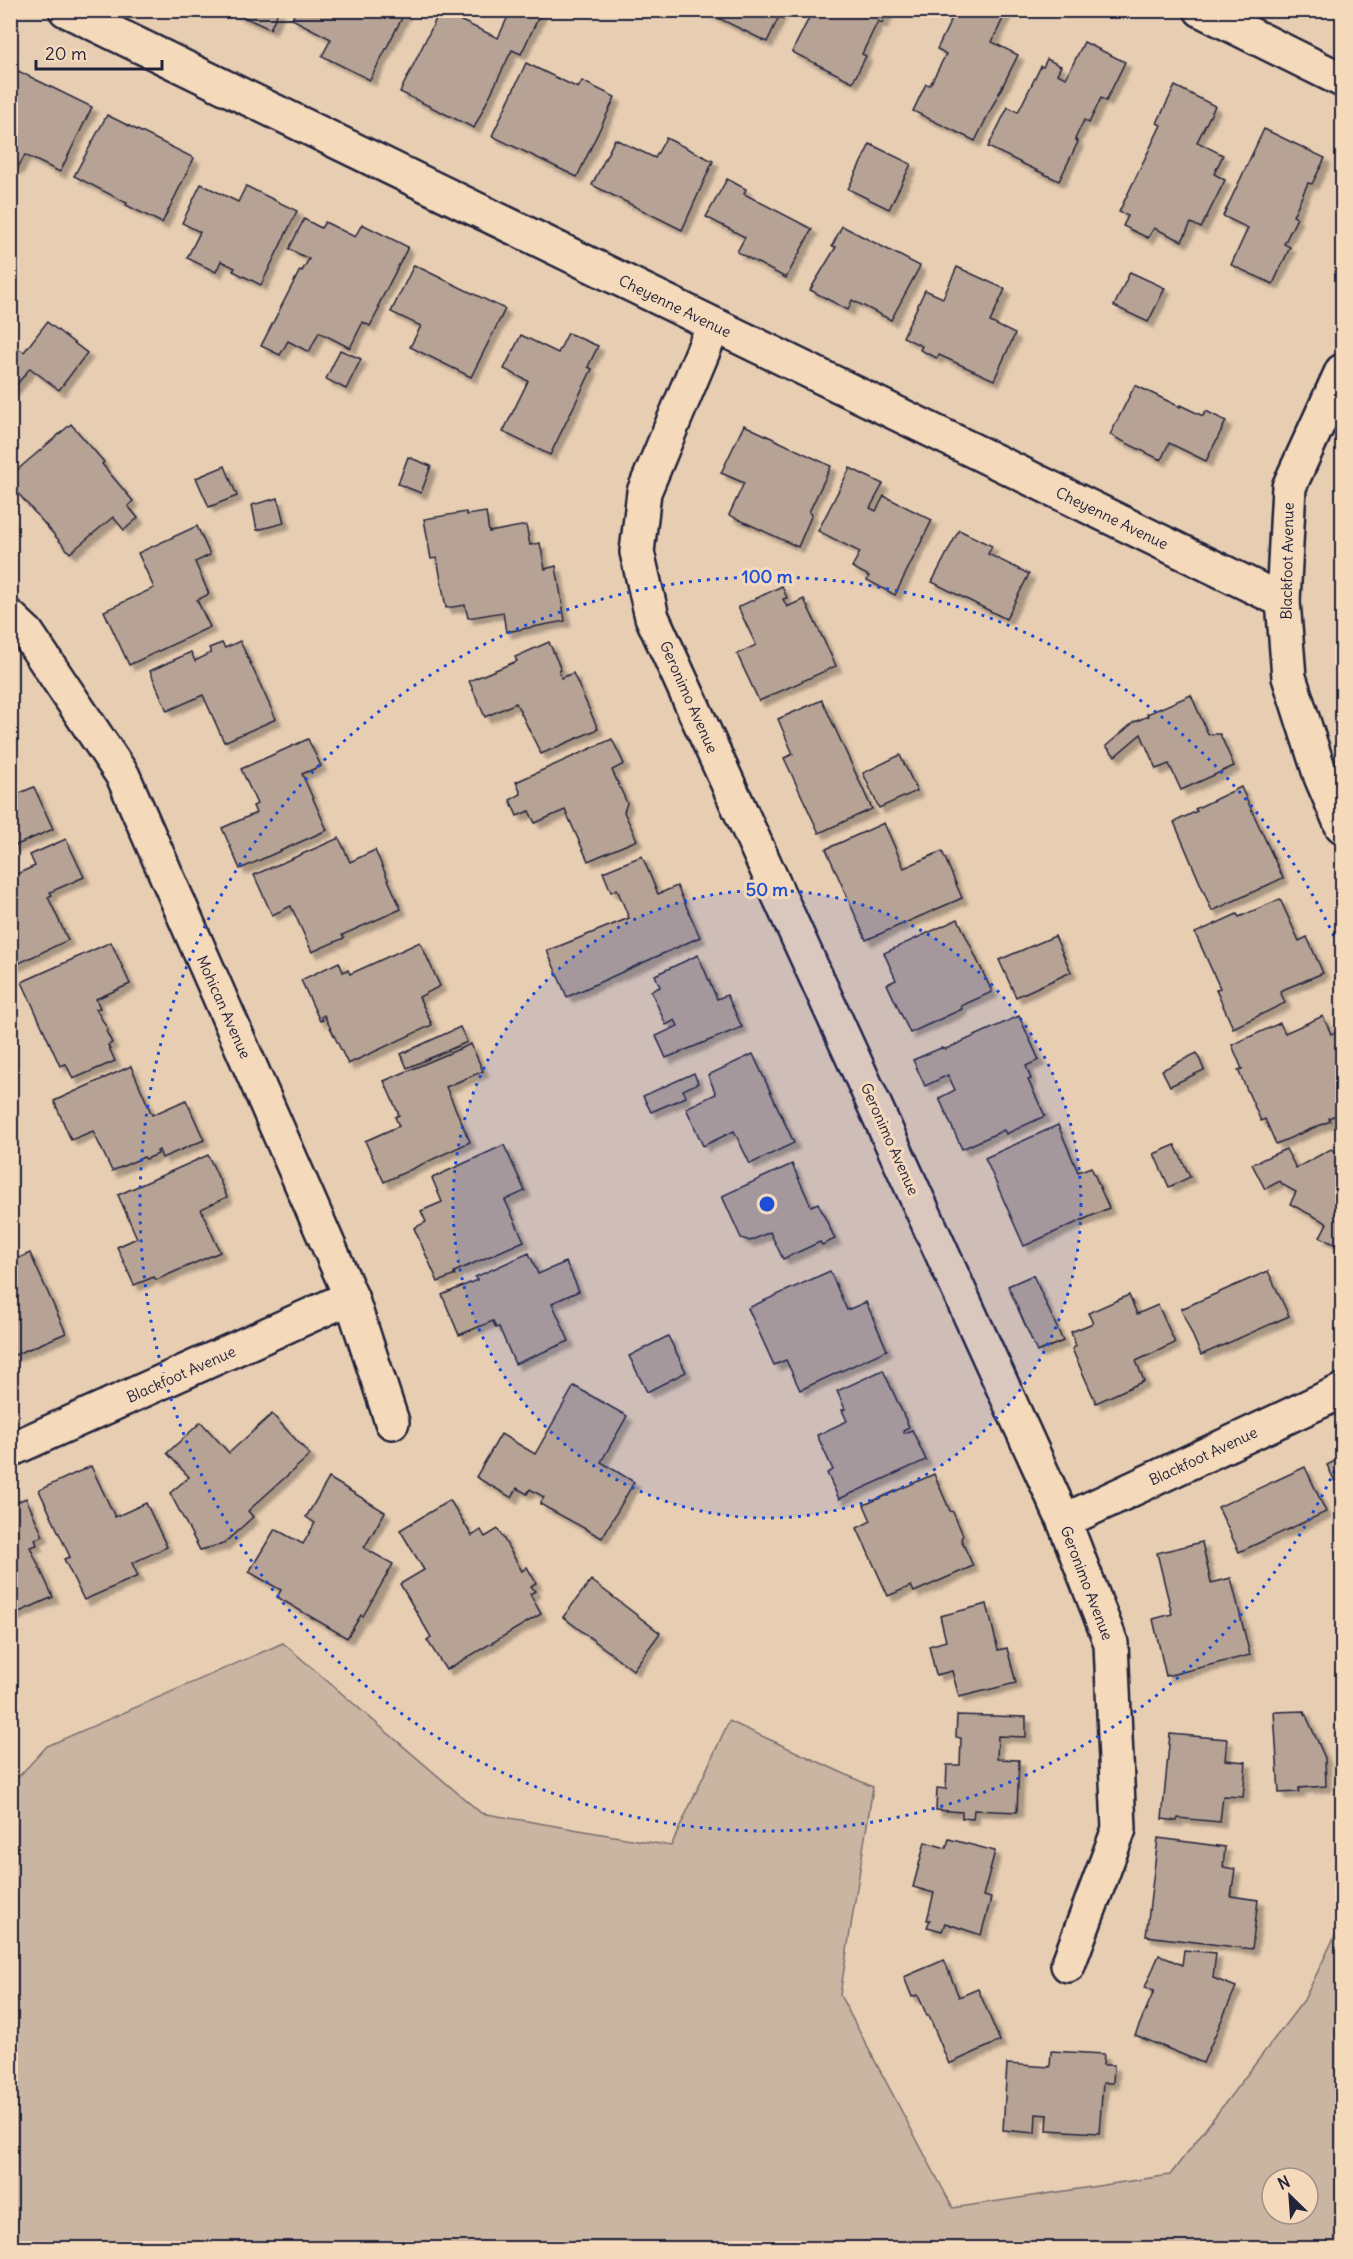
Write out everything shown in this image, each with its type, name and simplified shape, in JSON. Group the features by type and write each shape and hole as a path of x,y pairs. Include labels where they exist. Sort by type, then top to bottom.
{"street":[{"name":"Cheyenne Avenue","path":"66,10 1283,601"},
{"path":"1201,10 1342,80"},
{"name":"Geronimo Avenue","path":"714,325 644,492 637,552 652,617 1064,1521 1111,1643 1119,1829 1068,1965"},
{"name":"Blackfoot Avenue","path":"1342,371 1289,487 1283,601 1289,677 1321,777 1342,826"},
{"name":"Mohican Avenue","path":"10,617 27,633 123,777 351,1297 392,1422"},
{"name":"Blackfoot Avenue","path":"10,1450 351,1297"},
{"name":"Blackfoot Avenue","path":"1064,1521 1342,1391"}],"shaded area":[{"path":"283,1643 481,1813 671,1846 729,1721 873,1787 840,1995 953,2208 1170,2175 1304,2000 1342,1921 1342,2248 36,2248 11,2238 11,1785 47,1746"}],"building":[{"path":"228,10 279,10 270,29"},
{"path":"296,10 406,10 370,80 322,56 331,39 292,19"},
{"path":"511,10 542,10 521,54 512,50 474,128 400,92 440,11 498,38"},
{"path":"707,10 782,10 767,42 706,12"},
{"path":"813,10 888,10 882,23 878,21 862,54 866,56 853,82 792,52"},
{"path":"956,10 1007,10 992,42 1018,55 975,141 913,111 926,84 930,85 946,54 937,49"},
{"path":"1084,42 1125,62 1106,101 1101,98 1089,123 1084,120 1075,139 1078,142 1059,181 988,147 1008,107 1018,112 1041,66 1043,67 1047,59 1061,66 1057,74 1066,78"},
{"path":"526,63 578,88 582,81 615,97 577,177 492,136"},
{"path":"10,67 92,107 60,172 25,155 17,169 10,166"},
{"path":"1175,86 1215,106 1197,142 1223,155 1214,174 1225,180 1201,228 1191,223 1182,241 1154,228 1148,238 1123,226 1128,216 1119,212 1161,125 1157,123"},
{"path":"107,115 194,158 162,223 74,176"},
{"path":"1264,129 1325,158 1312,184 1308,183 1293,216 1297,218 1284,244 1290,247 1273,284 1231,265 1248,228 1223,216"},
{"path":"666,138 713,161 682,230 592,185 615,139 655,158"},
{"path":"870,144 911,164 889,209 848,189"},
{"path":"727,179 746,189 744,194 812,229 786,278 737,252 745,237 706,217"},
{"path":"201,184 238,202 246,186 297,211 261,285 233,271 235,268 221,261 216,272 187,258 200,232 182,223"},
{"path":"304,219 321,228 325,222 355,237 362,224 408,247 370,326 363,322 350,348 319,332 309,352 288,341 280,355 261,346 300,270 302,271 309,259 289,249"},
{"path":"842,226 920,266 891,320 852,300 848,310 810,290 836,247 832,246"},
{"path":"414,265 505,309 471,377 410,347 421,326 391,312"},
{"path":"957,267 1005,289 990,322 1015,334 994,380 939,355 937,358 920,350 922,346 903,337 925,290 943,298"},
{"path":"1130,272 1165,288 1148,322 1114,306"},
{"path":"47,322 87,353 59,390 30,368 10,393 10,351 14,354 18,348 24,352"},
{"path":"568,333 598,346 588,367 592,369 550,455 503,432 528,381 504,369 521,335 558,353"},
{"path":"340,350 361,359 346,389 326,379"},
{"path":"1135,385 1180,407 1180,405 1203,416 1206,411 1226,421 1206,461 1169,443 1161,460 1110,435"},
{"path":"71,424 104,462 102,464 133,501 128,506 138,518 124,530 113,517 70,553 10,484 10,476"},
{"path":"744,425 831,466 809,512 812,514 798,547 729,515 744,483 721,473"},
{"path":"408,457 431,466 421,493 398,484"},
{"path":"225,466 237,496 209,507 196,478"},
{"path":"850,468 883,484 870,508 876,511 884,496 932,520 895,595 867,580 869,576 852,567 860,552 818,531"},
{"path":"278,498 284,523 257,530 252,505"},
{"path":"466,512 467,515 486,512 489,532 526,525 530,545 540,543 545,569 556,566 565,621 506,632 503,612 468,618 465,605 446,608 437,558 431,559 424,519"},
{"path":"197,526 210,555 195,562 209,594 197,600 210,627 129,665 104,611 154,588 138,553"},
{"path":"959,530 992,546 988,554 1029,574 1006,619 932,582"},
{"path":"782,586 787,598 783,599 787,607 804,599 836,666 759,701 737,654 756,645 738,607"},
{"path":"240,641 276,719 224,742 203,695 167,711 150,671 191,652 195,661 211,653 209,648 222,643 225,648"},
{"path":"549,642 561,670 559,671 561,678 573,673 598,729 541,754 516,703 485,717 469,681 517,661 515,657"},
{"path":"1191,695 1208,734 1220,734 1234,766 1181,790 1169,764 1156,769 1141,734 1115,756 1106,746 1134,722 1148,716 1147,714"},
{"path":"822,700 872,809 819,833 784,758 793,754 778,719"},
{"path":"308,739 321,766 302,774 327,830 240,869 222,828 256,813 253,806 257,804 241,769"},
{"path":"612,739 624,764 612,770 627,803 624,812 637,840 588,861 565,810 535,823 529,811 517,816 510,800 521,794 516,782"},
{"path":"900,755 917,791 879,808 863,773"},
{"path":"34,787 53,829 12,847 10,845 10,797"},
{"path":"1241,787 1283,878 1212,911 1174,822"},
{"path":"884,823 904,868 942,851 962,898 866,940 826,849"},
{"path":"339,838 350,862 375,850 401,909 342,935 344,938 312,952 291,906 272,915 254,875"},
{"path":"66,839 84,877 50,892 52,895 48,897 68,940 13,966 10,961 10,877 35,866 30,855"},
{"path":"642,856 658,894 677,886 700,937 567,997 547,951 629,918 617,889 611,892 603,872"},
{"path":"1280,899 1299,941 1307,937 1323,973 1280,991 1285,1003 1233,1028 1216,990 1220,988 1195,933 1237,914 1239,917"},
{"path":"958,919 992,992 910,1033 887,984 896,980 884,953"},
{"path":"1055,936 1071,972 1016,997 999,960"},
{"path":"111,942 130,984 96,999 100,1008 96,1009 108,1030 106,1031 112,1043 108,1045 115,1061 73,1079 66,1064 60,1066 22,982"},
{"path":"420,942 440,986 419,997 432,1025 348,1064 324,1015 321,1017 323,1020 320,1021 301,980 339,962 343,972 348,970 350,974"},
{"path":"698,955 717,999 727,995 742,1027 666,1058 656,1036 678,1026 675,1020 666,1025 651,991 660,987 655,975"},
{"path":"1019,1016 1039,1060 1026,1066 1031,1079 1028,1080 1045,1116 1006,1134 1004,1130 962,1149 939,1098 955,1090 948,1075 925,1086 913,1060 941,1048 946,1049"},
{"path":"1323,1016 1331,1034 1342,1029 1342,1112 1329,1118 1330,1121 1276,1144 1265,1119 1261,1121 1238,1070 1242,1069 1232,1045 1280,1023 1285,1033"},
{"path":"460,1027 467,1042 407,1068 401,1054"},
{"path":"471,1044 483,1071 446,1087 470,1142 384,1182 365,1141 399,1126 395,1117 399,1115 384,1081"},
{"path":"1197,1053 1204,1070 1170,1086 1162,1070"},
{"path":"753,1054 794,1143 750,1164 734,1131 703,1146 686,1108 716,1094 708,1075"},
{"path":"131,1066 152,1115 186,1100 204,1140 162,1158 159,1150 158,1154 146,1159 144,1157 112,1171 93,1131 71,1140 54,1101"},
{"path":"694,1073 698,1083 683,1090 686,1097 651,1112 643,1096"},
{"path":"1058,1125 1078,1172 1091,1167 1109,1208 1024,1246 985,1158"},
{"path":"504,1145 525,1191 505,1200 524,1241 454,1272 455,1275 438,1282 414,1228 426,1222 421,1211 442,1202 432,1178"},
{"path":"1175,1145 1190,1177 1169,1187 1154,1154"},
{"path":"1286,1149 1296,1168 1331,1149 1342,1155 1342,1248 1320,1237 1327,1223 1290,1204 1296,1192 1280,1181 1265,1189 1252,1164"},
{"path":"208,1155 227,1197 201,1209 220,1252 156,1280 154,1277 134,1285 117,1247 137,1238 118,1195"},
{"path":"792,1164 811,1206 818,1203 835,1239 822,1245 820,1242 783,1259 770,1232 750,1241 741,1238 722,1196"},
{"path":"30,1253 66,1333 10,1357 10,1262"},
{"path":"529,1253 538,1274 566,1262 579,1291 552,1303 569,1341 515,1364 499,1327 496,1328 493,1321 459,1335 442,1295 477,1280 475,1277"},
{"path":"830,1271 847,1310 866,1302 887,1350 800,1390 786,1360 774,1365 748,1308"},
{"path":"1268,1271 1289,1316 1201,1355 1181,1309"},
{"path":"1033,1275 1063,1341 1037,1352 1008,1286"},
{"path":"1129,1295 1137,1314 1158,1305 1175,1343 1136,1361 1144,1381 1096,1403 1072,1349 1076,1346 1071,1332 1093,1323 1088,1313"},
{"path":"668,1336 686,1372 647,1392 629,1356"},
{"path":"883,1370 909,1427 903,1430 904,1433 912,1430 926,1460 839,1499 827,1473 833,1470 817,1435 847,1421 842,1410 845,1409 837,1391"},
{"path":"574,1386 627,1416 601,1462 634,1482 602,1538 540,1504 544,1497 530,1489 527,1494 517,1488 512,1498 476,1477 501,1434 535,1454"},
{"path":"272,1414 310,1455 248,1511 253,1517 223,1544 200,1550 170,1493 189,1477 167,1453 201,1422 229,1453"},
{"path":"1342,1457 1342,1496 1327,1465"},
{"path":"91,1466 115,1517 146,1503 167,1547 132,1563 138,1576 84,1600 64,1559 70,1557 39,1490"},
{"path":"1305,1467 1326,1512 1239,1552 1218,1507"},
{"path":"934,1474 963,1535 961,1539 973,1566 914,1592 911,1586 888,1596 857,1528 871,1521 864,1505"},
{"path":"329,1478 385,1512 364,1548 393,1564 363,1616 361,1615 347,1638 277,1597 281,1590 249,1572 275,1529 303,1544 315,1523 306,1517"},
{"path":"26,1498 43,1536 35,1539 37,1545 30,1547 53,1597 10,1616 10,1505"},
{"path":"450,1500 472,1536 481,1530 485,1537 498,1529 522,1571 527,1567 536,1583 531,1586 535,1591 530,1594 541,1614 446,1670 427,1640 431,1637 400,1584 424,1570 400,1530"},
{"path":"1202,1542 1211,1583 1231,1578 1250,1655 1166,1676 1153,1619 1172,1614 1157,1553"},
{"path":"591,1580 660,1633 633,1670 563,1617"},
{"path":"987,1604 998,1650 1007,1648 1016,1683 959,1697 952,1671 936,1675 929,1646 946,1641 940,1616"},
{"path":"1304,1711 1325,1758 1326,1786 1299,1788 1299,1792 1279,1793 1274,1712"},
{"path":"957,1715 1026,1717 1026,1737 998,1736 997,1759 1019,1760 1017,1812 974,1810 973,1819 962,1818 962,1812 936,1810 937,1788 946,1789 947,1765 960,1765 961,1738 956,1737"},
{"path":"1170,1734 1227,1739 1225,1760 1246,1762 1243,1797 1223,1796 1220,1822 1178,1818 1177,1821 1162,1819"},
{"path":"1158,1838 1225,1847 1223,1867 1235,1869 1231,1896 1258,1900 1252,1949 1146,1936"},
{"path":"949,1839 995,1851 983,1896 991,1898 981,1935 945,1923 942,1931 927,1927 934,1893 913,1887 925,1842 946,1848"},
{"path":"1184,1950 1216,1953 1213,1978 1236,1987 1203,2063 1135,2035 1154,1991 1145,1987 1159,1955 1182,1965"},
{"path":"944,1960 959,1997 978,1989 1000,2041 949,2064 929,2016 918,1995 912,1997 904,1977"},
{"path":"1051,2051 1104,2054 1103,2065 1114,2065 1113,2083 1103,2083 1099,2133 1047,2130 1048,2115 1036,2114 1035,2133 1003,2130 1007,2064 1050,2067"}]}
